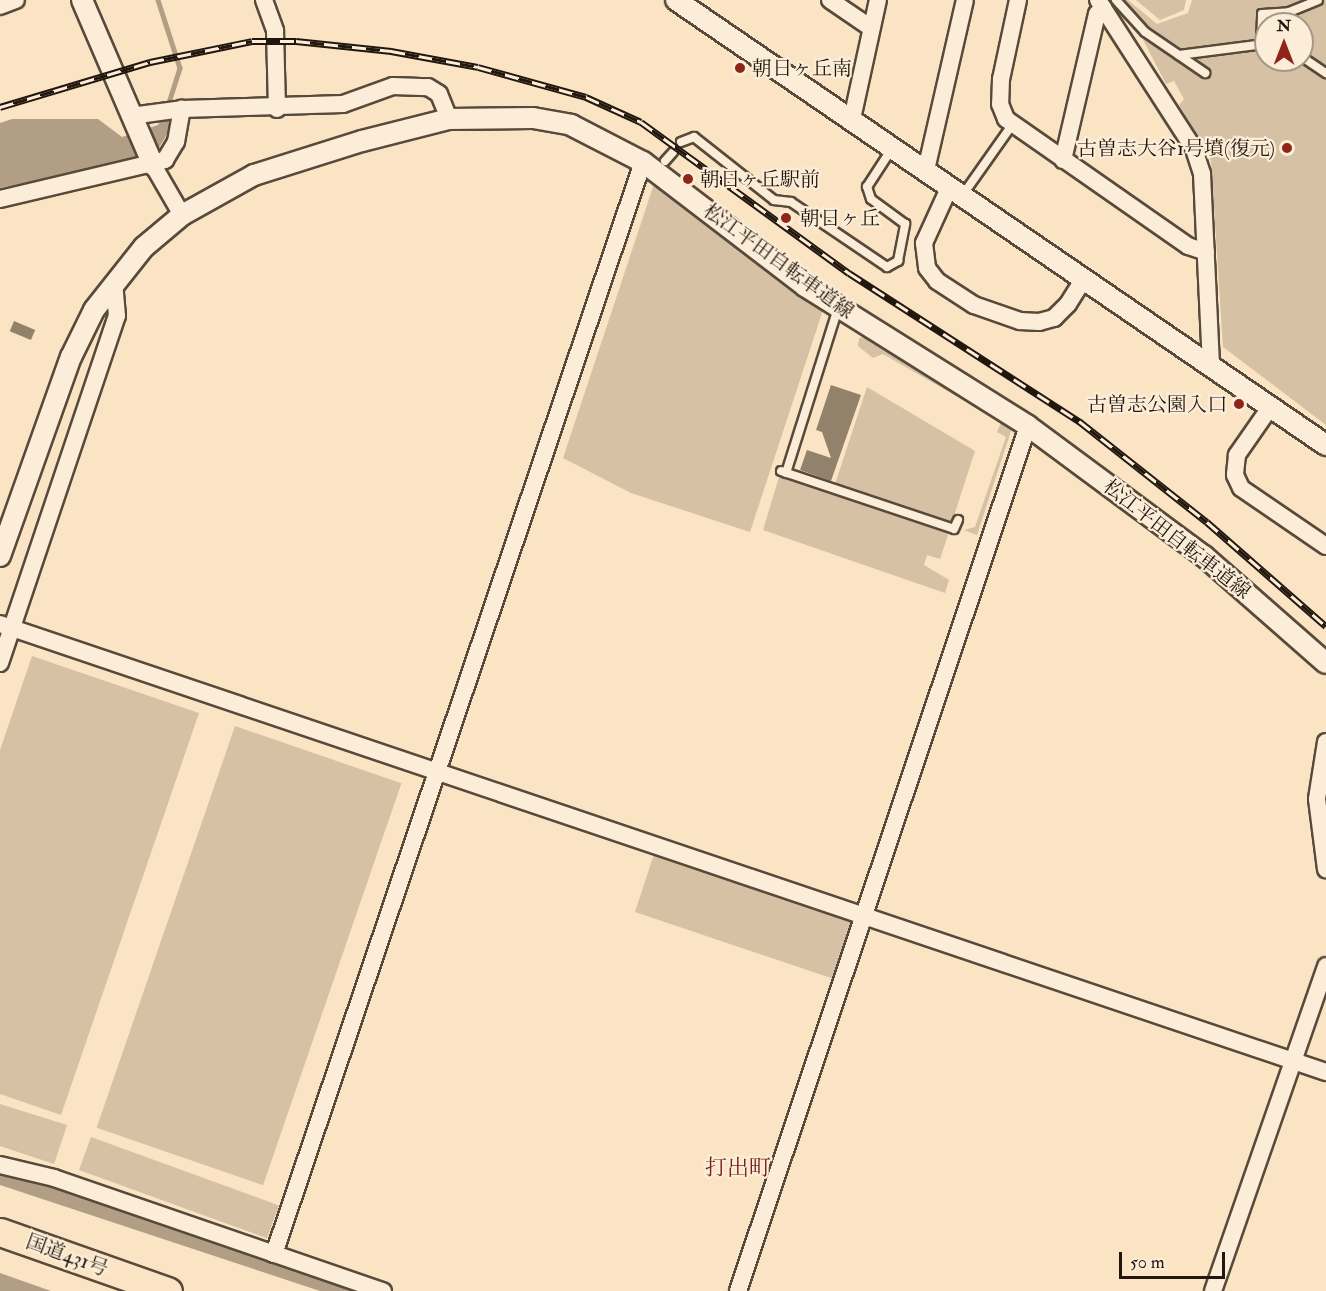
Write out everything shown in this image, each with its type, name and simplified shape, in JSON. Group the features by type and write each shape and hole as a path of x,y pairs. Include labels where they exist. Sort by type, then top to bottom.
{"highway":[{"name":"国道431号","path":"0,1232 168,1291"}],"street":[{"path":"0,6 16,0"},
{"path":"82,0 151,160 182,215"},
{"path":"264,0 275,31 277,109"},
{"path":"676,0 926,170 959,186 1084,278 1326,445"},
{"path":"830,0 871,28"},
{"path":"852,119 878,0"},
{"path":"926,170 965,0"},
{"path":"1018,0 1000,96 1012,126 1188,246 1206,252"},
{"path":"1063,160 1097,14 1106,2 1194,149 1202,174 1211,365"},
{"path":"134,123 173,109 277,109 343,104 393,86 428,87 439,94 449,119"},
{"path":"0,199 151,160 165,160 176,142 173,109"},
{"name":"松江平田自転車道線","path":"0,554 71,357 94,310 144,247 182,215 262,172 449,119 533,118 571,126 643,162 839,307 1028,426 1204,556 1326,663"},
{"path":"274,1254 643,162"},
{"path":"959,186 924,243 927,268 937,281 974,305 1020,321 1039,322 1054,318 1068,304 1084,278"},
{"path":"0,663 6,626 117,316 114,284"},
{"path":"1271,406 1237,455 1235,476 1241,488 1326,546"},
{"path":"738,1291 1028,426"},
{"path":"6,626 1326,1072"},
{"path":"1326,742 1317,799 1326,869"},
{"path":"1213,1291 1326,966"},
{"path":"0,1165 54,1178 383,1291"}],"lane":[{"path":"1289,12 1318,0"},
{"path":"1106,2 1205,74"},
{"path":"1178,55 1254,46"},
{"path":"959,186 1012,126"},
{"path":"681,142 694,137 774,200 791,202 887,267 898,261 905,224 871,199 867,188 893,147"},
{"path":"665,161 673,152"},
{"path":"839,307 783,472 954,529 958,520"}],"shaded area":[{"path":"1110,0 1128,0 1157,24 1188,13 1192,0 1326,0 1326,425 1223,347 1211,161 1179,105 1184,99 1174,81 1166,84 1141,36"},
{"path":"1136,0 1186,0 1184,10 1160,20"},
{"path":"12,119 98,119 122,137 158,125 162,119 171,119 171,128 158,149 133,160 0,188 0,123"},
{"path":"654,184 823,310 750,532 631,493 563,458"},
{"path":"866,337 1012,428 977,535 964,530 975,527 1006,437 997,432 1001,422 883,354 873,358 858,346 859,338"},
{"path":"867,387 975,451 951,525 835,484"},
{"path":"779,477 949,532 940,559 927,555 924,565 949,580 945,593 763,530"},
{"path":"32,656 199,713 61,1115 0,1094 0,750"},
{"path":"235,726 401,783 263,1185 97,1128"},
{"path":"662,853 853,920 856,923 837,980 635,912 654,854"},
{"path":"0,1104 67,1125 54,1164 0,1146"},
{"path":"91,1137 279,1205 267,1238 79,1170"},
{"path":"0,1167 370,1291 320,1291 0,1185"},
{"path":"0,1273 51,1291 0,1291"}],"building":[{"path":"14,321 35,330 31,340 10,331"},
{"path":"831,385 861,395 831,481 800,470 807,450 831,458 822,432 816,430"}],"waterway":[{"path":"158,0 180,68 167,109"}],"railway":[{"path":"0,107 150,62 252,41 296,41 391,51 478,67 586,97 641,122 849,273 1079,421 1207,522 1326,626"}],"place":[{"name":"朝日ヶ丘南","path":"740,68"},
{"name":"古曽志大谷1号墳(復元)","path":"1287,148"},
{"name":"朝日ヶ丘駅前","path":"688,179"},
{"name":"朝日ヶ丘","path":"786,218"},
{"name":"古曽志公園入口","path":"1239,404"}],"district":[{"name":"打出町","path":"738,1169"}]}
